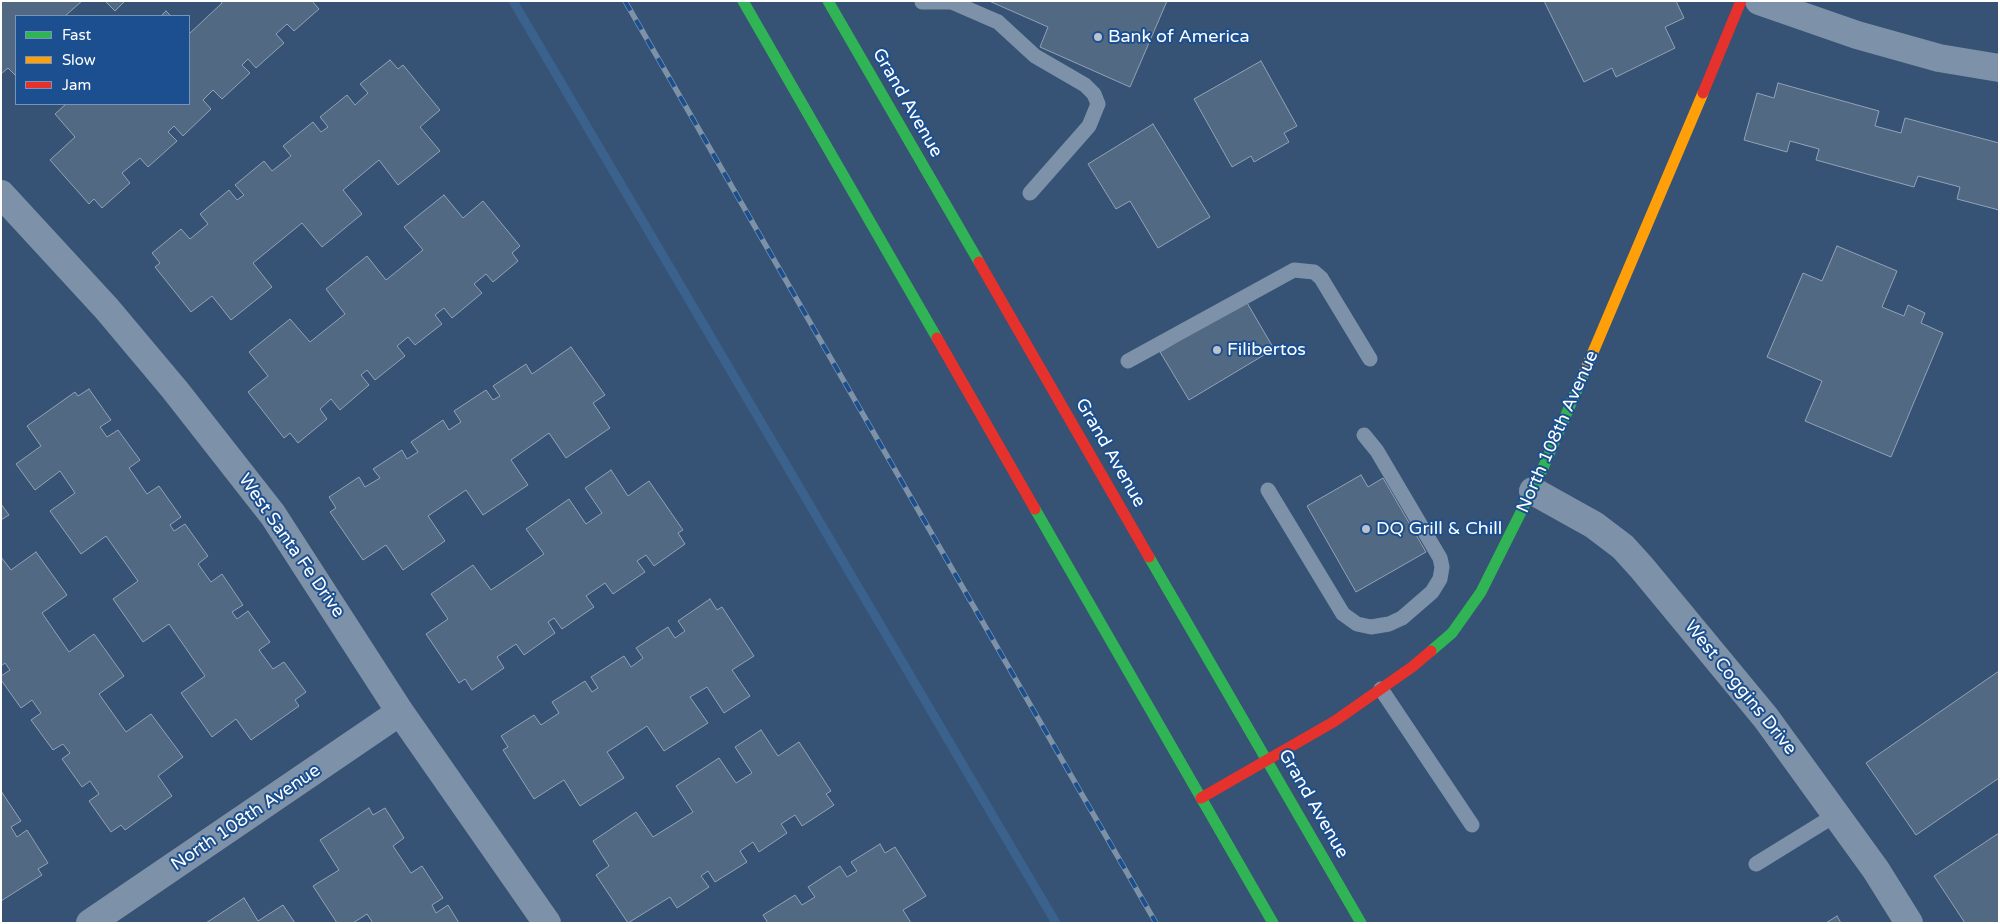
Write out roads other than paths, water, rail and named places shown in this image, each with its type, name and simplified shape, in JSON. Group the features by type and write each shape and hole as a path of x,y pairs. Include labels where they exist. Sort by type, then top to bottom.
{"main road":[{"path":"743,1 1273,923"},
{"name":"Grand Avenue","path":"828,1 1361,923"},
{"name":"North 108th Avenue","path":"1201,798 1336,721 1412,667 1452,633 1481,592 1533,491 1662,195 1741,1"}],"street":[{"path":"1760,1 1857,35 1940,58 1999,68"},
{"name":"West Santa Fe Drive","path":"1,194 107,308 176,390 273,515 400,712 547,923"},
{"name":"West Coggins Drive","path":"1533,491 1594,524 1623,547 1766,718 1876,870 1909,923"},
{"name":"North 108th Avenue","path":"90,923 400,712"}],"lane":[{"path":"922,2 952,2 998,22 1035,56 1085,85 1094,94 1098,104 1089,126 1030,193"},
{"path":"1128,361 1294,270 1314,272 1321,278 1370,359"},
{"path":"1268,490 1343,614 1357,624 1371,627 1389,624 1402,618 1432,592 1440,578 1442,567 1440,558 1377,451 1364,435"},
{"path":"1381,689 1472,824"},
{"path":"1756,864 1836,814"}],"waterway":[{"path":"513,1 1056,923"}],"railway":[{"path":"625,1 1156,923"}],"place":[{"name":"Bank of America","path":"1098,37"},
{"name":"Filibertos","path":"1217,350"},
{"name":"DQ Grill & Chill","path":"1366,529"}]}
